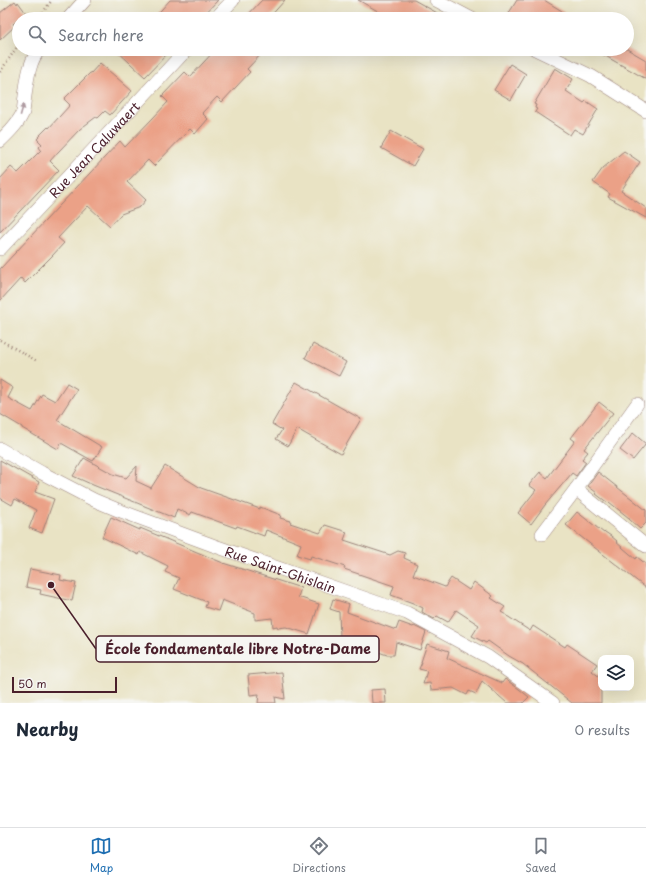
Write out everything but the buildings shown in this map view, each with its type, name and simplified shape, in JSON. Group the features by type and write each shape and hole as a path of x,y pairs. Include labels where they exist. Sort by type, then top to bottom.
{"street":[{"path":"222,12 233,0"},
{"path":"436,0 459,12"},
{"path":"73,12 81,2"},
{"path":"0,141 13,128 23,111 26,86 34,56"},
{"name":"Rue Jean Caluwaert","path":"0,249 180,56"},
{"path":"550,56 591,76 646,111"},
{"path":"542,534 637,404"},
{"name":"Rue Saint-Ghislain","path":"0,450 94,500 118,510 215,546 407,613 488,657 554,703"},
{"path":"576,489 646,546"}],"path":[{"path":"43,12 52,0"},
{"path":"0,72 12,54"},
{"path":"0,340 37,361"}],"place":[{"name":"École fondamentale libre Notre-Dame","path":"51,585"}]}
